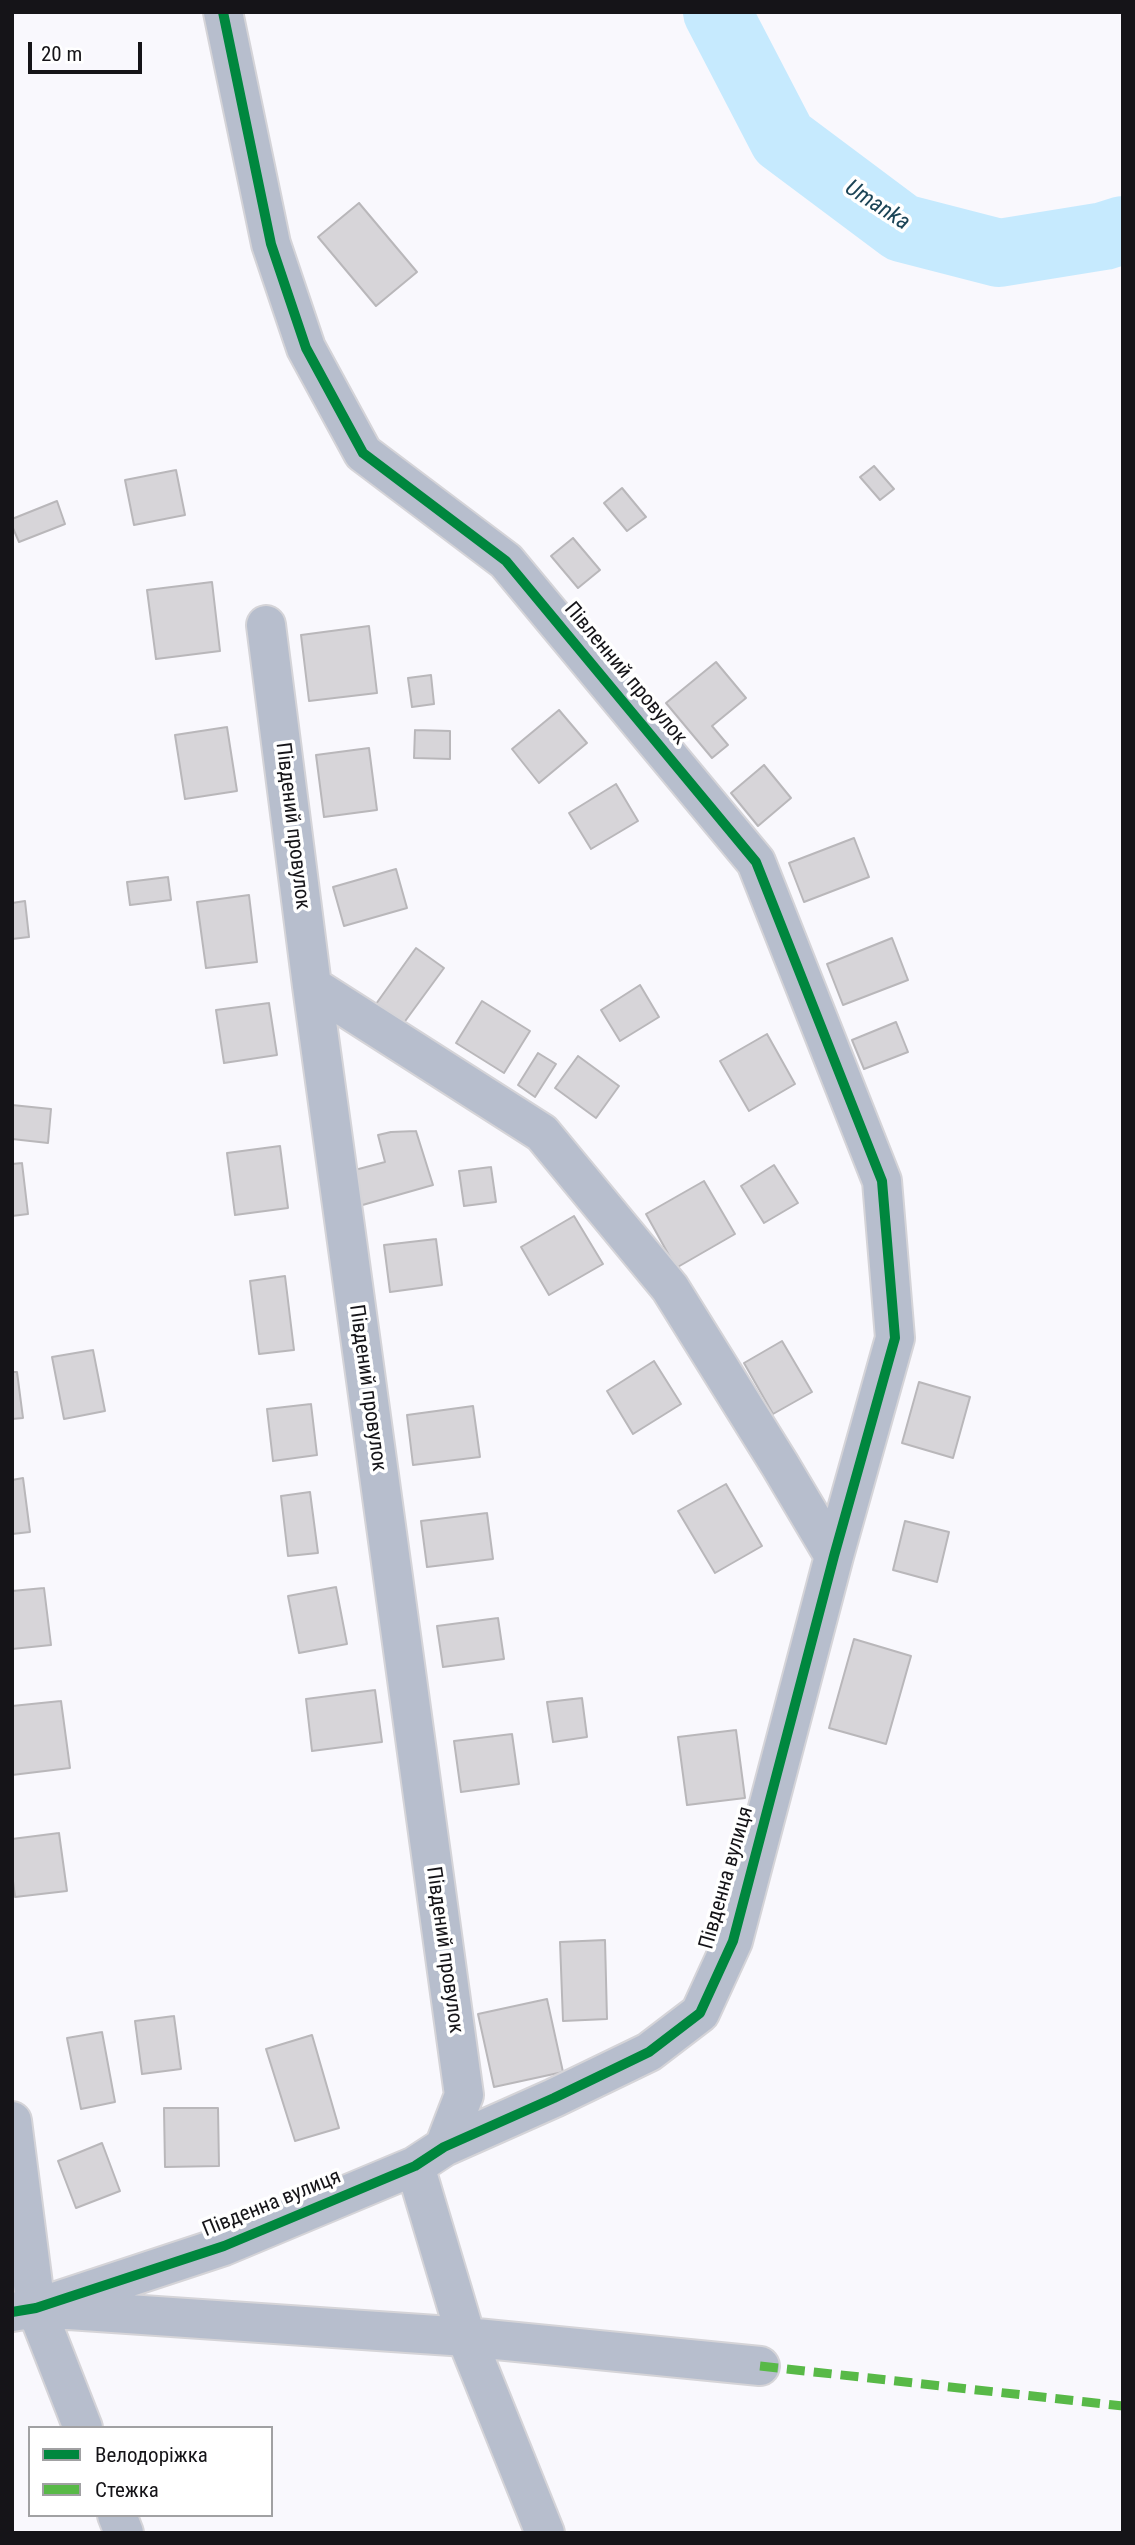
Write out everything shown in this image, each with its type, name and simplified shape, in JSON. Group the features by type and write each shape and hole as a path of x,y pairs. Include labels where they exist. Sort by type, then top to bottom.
{"street":[{"name":"Півленний провулок","path":"223,12 271,244 306,348 363,453 506,561 756,862 882,1181"},
{"name":"Південий провулок","path":"266,625 312,986 464,2095 429,2156"},
{"path":"312,986 542,1133 670,1288 834,1556"},
{"name":"Південна вулиця","path":"24,2310 224,2246 429,2156 649,2052 699,2013 733,1941 834,1556 895,1338 882,1181"},
{"path":"12,2121 24,2310 82,2426"},
{"path":"429,2156 466,2337 545,2533"},
{"path":"24,2310 466,2337 760,2366"}],"building":[{"path":"359,203 417,272 376,306 318,237"},
{"path":"874,466 894,489 880,500 860,477"},
{"path":"176,470 185,515 134,525 125,480"},
{"path":"622,488 646,517 627,531 604,503"},
{"path":"57,501 65,524 19,542 12,519"},
{"path":"573,538 600,570 578,588 551,556"},
{"path":"212,582 220,651 156,659 147,590"},
{"path":"369,626 377,693 309,701 301,635"},
{"path":"716,662 746,698 712,726 728,745 712,758 666,703"},
{"path":"431,675 434,704 412,707 408,678"},
{"path":"559,710 587,743 539,783 512,749"},
{"path":"227,727 237,791 185,799 175,735"},
{"path":"415,730 450,731 450,759 414,758"},
{"path":"369,748 377,810 324,817 316,755"},
{"path":"764,765 791,798 758,826 731,793"},
{"path":"616,784 638,821 591,849 569,813"},
{"path":"854,838 869,877 804,902 789,863"},
{"path":"396,869 407,908 344,926 333,887"},
{"path":"168,877 171,900 130,905 127,882"},
{"path":"249,895 257,962 206,968 197,902"},
{"path":"25,901 29,937 12,939 12,903"},
{"path":"892,938 908,980 843,1005 827,964"},
{"path":"416,948 444,968 403,1024 376,1004"},
{"path":"640,985 659,1017 620,1041 601,1010"},
{"path":"482,1001 530,1031 504,1073 456,1043"},
{"path":"269,1003 277,1055 224,1063 216,1010"},
{"path":"896,1022 908,1052 864,1069 852,1040"},
{"path":"767,1034 795,1084 749,1111 720,1061"},
{"path":"538,1053 556,1064 535,1097 518,1085"},
{"path":"578,1056 619,1086 596,1118 555,1088"},
{"path":"12,1105 51,1109 48,1143 12,1139"},
{"path":"416,1131 433,1185 359,1206 351,1171 385,1162 378,1135"},
{"path":"280,1146 288,1208 235,1215 227,1153"},
{"path":"22,1163 28,1214 12,1216 12,1164"},
{"path":"774,1165 798,1203 764,1223 741,1186"},
{"path":"491,1167 496,1202 464,1206 459,1171"},
{"path":"704,1181 735,1234 676,1268 646,1214"},
{"path":"574,1216 603,1264 549,1295 521,1247"},
{"path":"436,1239 442,1285 390,1292 384,1245"},
{"path":"285,1276 294,1350 259,1354 250,1281"},
{"path":"782,1341 812,1392 773,1414 744,1363"},
{"path":"93,1350 105,1411 64,1419 52,1357"},
{"path":"654,1361 681,1404 633,1434 607,1391"},
{"path":"12,1372 17,1372 23,1418 12,1419"},
{"path":"919,1382 970,1397 953,1458 902,1443"},
{"path":"311,1404 317,1455 273,1461 267,1409"},
{"path":"473,1406 480,1457 413,1465 407,1415"},
{"path":"23,1478 30,1532 12,1534 12,1480"},
{"path":"726,1484 762,1546 715,1573 678,1511"},
{"path":"310,1492 318,1553 288,1556 281,1496"},
{"path":"487,1513 493,1559 427,1567 421,1521"},
{"path":"905,1521 949,1532 937,1582 893,1570"},
{"path":"336,1587 347,1644 299,1653 288,1596"},
{"path":"44,1588 51,1645 12,1649 12,1591"},
{"path":"498,1618 504,1659 443,1667 437,1626"},
{"path":"854,1639 911,1656 886,1744 829,1728"},
{"path":"375,1690 382,1742 312,1751 306,1699"},
{"path":"582,1698 587,1737 553,1742 547,1702"},
{"path":"61,1701 70,1768 12,1775 12,1706"},
{"path":"736,1730 745,1798 687,1805 678,1737"},
{"path":"512,1734 519,1784 461,1792 454,1741"},
{"path":"59,1833 67,1891 15,1897 12,1839"},
{"path":"605,1940 607,2019 563,2021 560,1942"},
{"path":"547,1999 563,2072 494,2087 478,2014"},
{"path":"174,2016 181,2069 142,2074 135,2021"},
{"path":"102,2032 115,2102 81,2109 67,2038"},
{"path":"312,2035 339,2128 295,2141 266,2049"},
{"path":"164,2108 218,2108 219,2166 165,2167"},
{"path":"102,2143 120,2191 76,2208 58,2161"}],"waterway":[{"name":"Umanka","path":"717,12 783,139 902,228 999,253 1104,236 1123,230"}],"marked path":[{"path":"760,2366 1123,2406"}],"cycle path":[{"path":"12,2312 36,2308 224,2246 415,2166 444,2147 649,2052 700,2013 733,1941 834,1556 895,1338 882,1181 756,862 506,561 363,453 306,348 271,244 223,12"}]}
